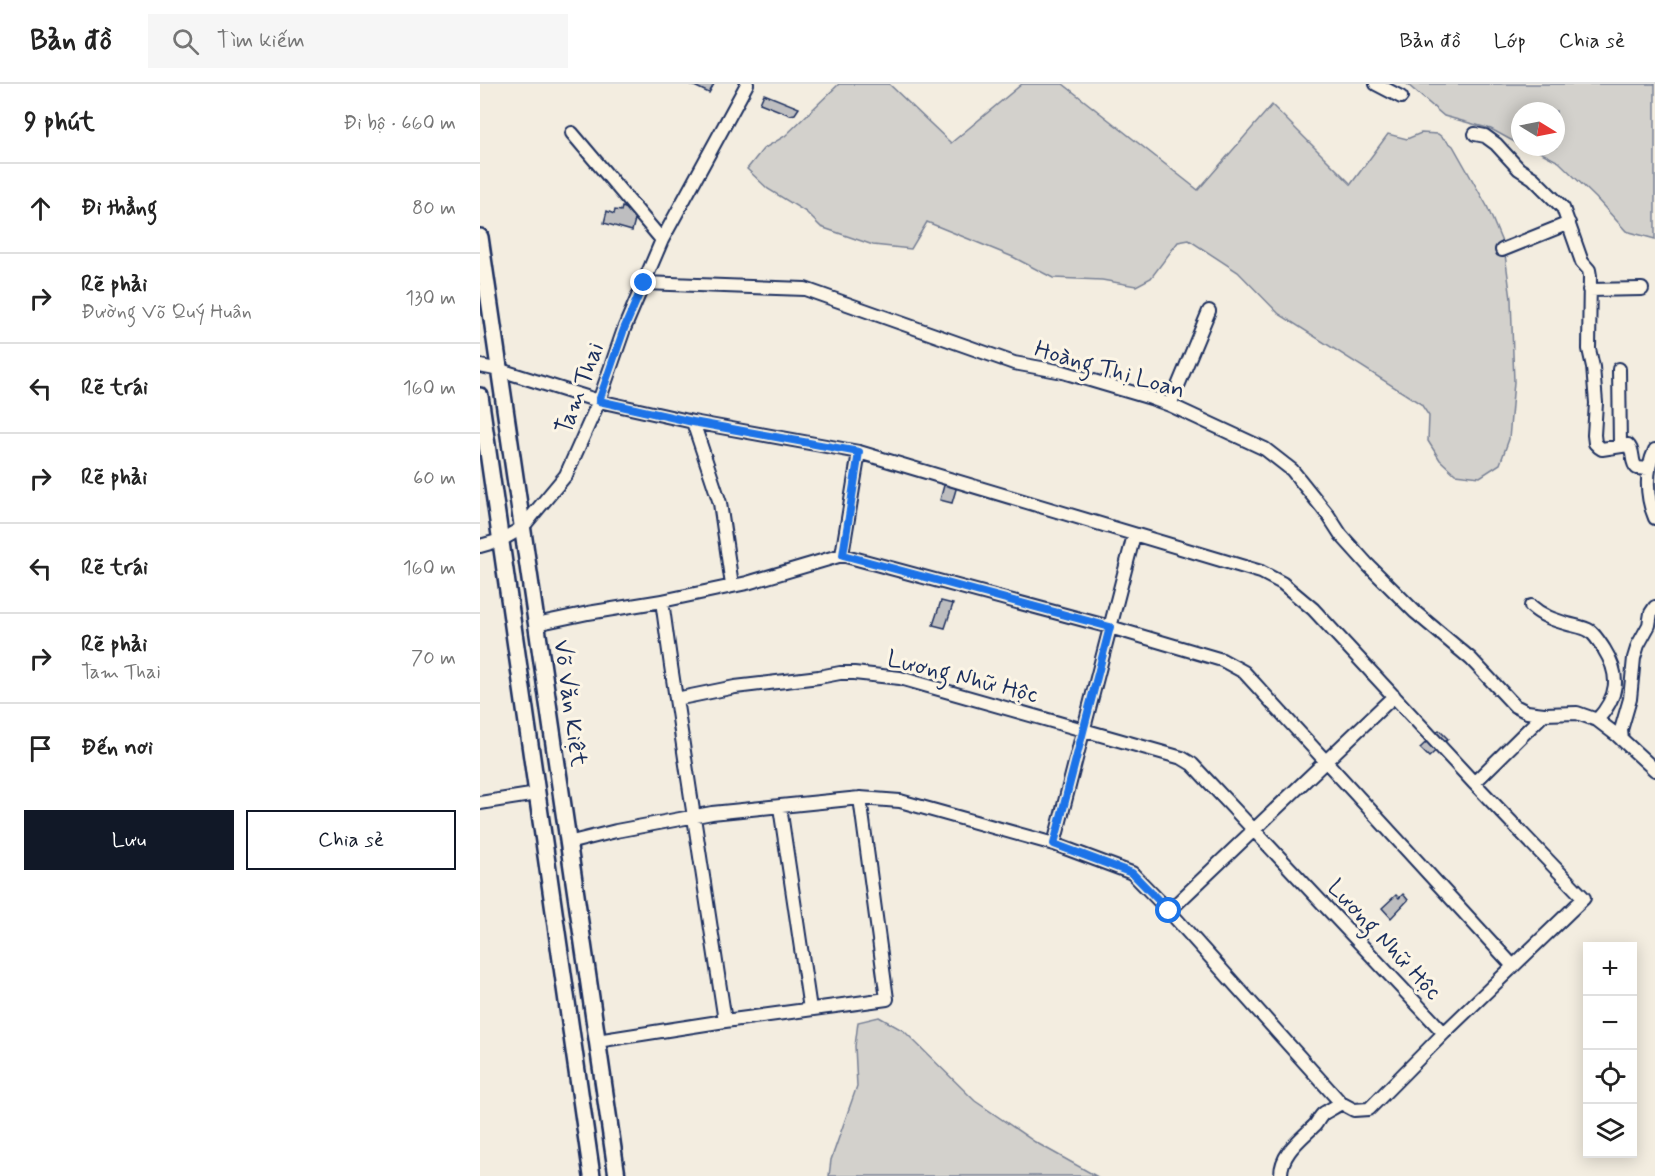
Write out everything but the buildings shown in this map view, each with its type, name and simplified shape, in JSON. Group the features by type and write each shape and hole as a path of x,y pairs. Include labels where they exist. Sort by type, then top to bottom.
{"main road":[{"name":"Võ Văn Kiệt","path":"480,237 484,286 500,370 617,1176"},
{"name":"Võ Văn Kiệt","path":"480,396 592,1176"}],"street":[{"name":"Tam Thai","path":"480,546 501,540 522,528 566,475 599,401 624,329 662,240 747,84"},
{"path":"1376,84 1401,98"},
{"path":"572,133 662,240"},
{"path":"1475,134 1485,136 1496,144 1519,169 1533,178 1563,208 1582,262 1589,270 1589,349 1596,403 1594,435 1596,443 1602,449 1629,446 1634,466 1648,469"},
{"path":"1502,250 1569,223"},
{"name":"Hoàng Thị Loan","path":"644,283 805,289 1014,363 1063,372 1170,405 1265,449 1292,470 1341,535 1368,565 1415,612 1471,658 1515,706 1527,712 1544,714 1576,713 1600,722 1653,764"},
{"path":"1589,290 1642,289"},
{"path":"1170,405 1209,311"},
{"path":"480,366 500,370 599,401 693,422 859,452 1261,572 1282,584 1313,609 1584,898 1369,1109 1354,1110 1341,1103 1169,911 1132,873 1054,844 900,801 860,798 712,813 615,831 568,843"},
{"path":"1619,369 1620,446"},
{"path":"693,422 720,503 732,585"},
{"path":"1655,450 1648,469 1648,491 1655,518"},
{"path":"843,555 859,452"},
{"path":"1054,844 1134,535"},
{"path":"536,624 747,583 843,555 1110,627 1222,660 1244,672 1513,966"},
{"path":"662,601 725,1021"},
{"path":"1620,738 1630,699 1634,658 1649,625 1655,601"},
{"path":"1531,606 1548,618 1590,631 1607,653 1616,684 1610,705 1600,722"},
{"name":"Lương Nhữ Hộc","path":"676,699 735,687 854,672 900,678 1182,758 1192,764 1444,1033"},
{"path":"1169,911 1394,696"},
{"path":"1474,783 1544,714"},
{"path":"480,803 537,794"},
{"path":"597,1041 887,999 860,798"},
{"path":"780,807 810,1009"},
{"path":"1281,1176 1284,1161 1295,1144 1322,1115 1341,1103"}],"shaded area":[{"path":"839,84 889,84 951,143 1022,84 1063,84 1198,190 1272,105 1351,184 1388,134 1407,139 1421,133 1438,134 1453,146 1487,206 1504,247 1511,299 1514,382 1509,439 1500,464 1480,477 1455,474 1440,460 1428,441 1429,416 1421,404 1279,314 1238,272 1189,240 1178,242 1151,278 1136,286 1102,280 1053,278 1013,257 927,222 911,249 873,245 821,227 806,212 768,189 747,169 763,149 785,136"},
{"path":"1407,84 1655,84 1655,239 1626,231 1559,162 1548,156 1565,156 1565,102 1511,102 1511,140 1491,129 1444,116"},
{"path":"879,1017 904,1031 975,1101 1035,1142 1096,1176 829,1176 831,1160 857,1086 855,1046 858,1022"}],"route":[{"path":"644,283 624,329 599,401 693,422 859,452 843,555 1110,627 1054,844 1132,873 1169,911"}]}
